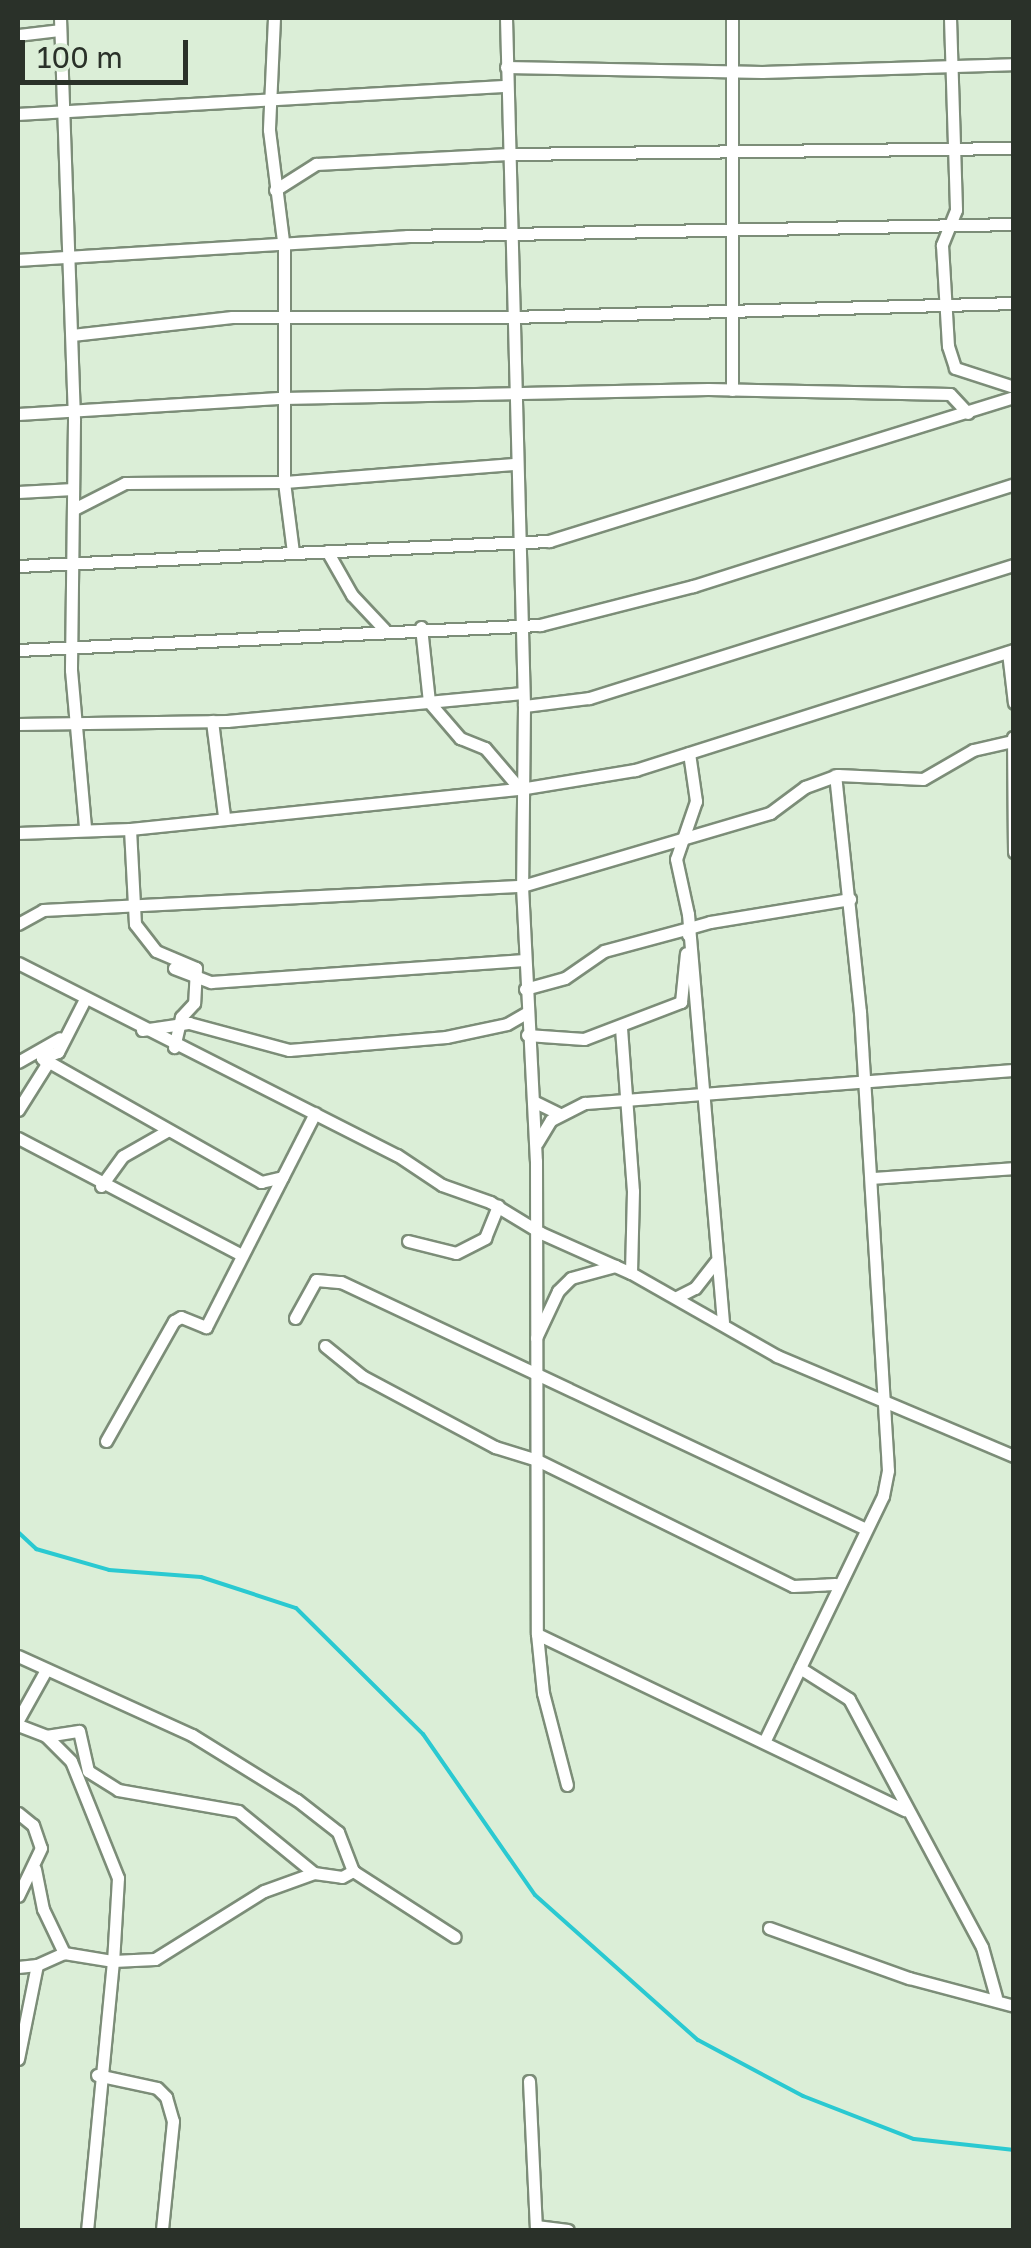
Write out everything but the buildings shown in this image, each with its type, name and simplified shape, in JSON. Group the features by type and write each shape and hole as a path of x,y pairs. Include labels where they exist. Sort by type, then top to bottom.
{"street":[{"path":"274,18 270,130 284,248 284,482 293,552"},
{"path":"506,18 515,544 524,700 520,789 522,886 526,1035 535,1148 537,1634 543,1692 567,1784"},
{"path":"732,18 732,390"},
{"path":"950,18 950,149 956,210 945,228 948,346 955,368 1014,388"},
{"path":"18,35 60,24 72,335 74,723 85,828"},
{"path":"506,67 730,71 1014,64"},
{"path":"18,114 274,96 506,86"},
{"path":"275,190 316,164 509,154 1014,148"},
{"path":"18,260 70,254 284,248 511,235 1014,224"},
{"path":"72,335 232,317 511,317 1014,303"},
{"path":"18,414 72,414 283,398 512,390 950,394 968,413"},
{"path":"18,566 515,544 578,533 1014,397"},
{"path":"74,509 125,484 284,482 514,464"},
{"path":"18,650 421,627 519,627 693,586 1014,484"},
{"path":"18,492 74,489"},
{"path":"327,551 352,596 384,629"},
{"path":"18,724 212,722 430,702 589,698 1014,565"},
{"path":"421,627 430,702 460,738 485,748 520,789"},
{"path":"18,833 130,828 520,789 634,770 1011,651 1014,703"},
{"path":"212,722 224,816"},
{"path":"18,924 43,910 522,886 770,813 805,787 836,776 923,779 973,750 1013,737 1014,852"},
{"path":"690,753 696,802 676,842 688,928 722,1322"},
{"path":"765,1740 836,1584 866,1530 888,1470 880,1398 865,1083 836,776"},
{"path":"130,828 137,903 135,924 147,940 196,968 194,1003 179,1022 174,1046"},
{"path":"525,989 565,978 604,951 688,928 850,899"},
{"path":"526,1035 572,1040 622,1028 681,1002 688,928"},
{"path":"174,968 196,978 524,960"},
{"path":"18,963 84,1001 314,1114 442,1185 498,1206 631,1273 777,1356 1014,1456"},
{"path":"42,1058 58,1052 60,1038 84,1001"},
{"path":"142,1030 179,1022 289,1050 446,1037 508,1024 526,1014"},
{"path":"622,1028 623,1102 633,1191 631,1273"},
{"path":"18,1062 60,1038"},
{"path":"18,1110 46,1064 42,1058"},
{"path":"42,1058 261,1182 282,1177"},
{"path":"535,1148 560,1114 584,1103 704,1097 1014,1070"},
{"path":"533,1100 560,1114"},
{"path":"106,1442 174,1321 185,1319 206,1326 314,1114"},
{"path":"101,1186 123,1156 167,1130"},
{"path":"18,1138 101,1186 240,1254"},
{"path":"872,1178 1014,1168"},
{"path":"408,1241 456,1253 485,1238 498,1206"},
{"path":"677,1298 709,1275 718,1258"},
{"path":"534,1342 558,1290 571,1278 585,1269 617,1266"},
{"path":"295,1318 316,1280 328,1278 866,1530"},
{"path":"325,1346 362,1376 496,1447 537,1460 793,1586 836,1584"},
{"path":"537,1634 905,1810"},
{"path":"18,1656 192,1735 297,1800 338,1832 353,1871 456,1937"},
{"path":"800,1668 849,1699 905,1810 982,1947 996,1997"},
{"path":"46,1670 18,1722 46,1736 70,1761 118,1878 97,2075 87,2230"},
{"path":"46,1736 79,1731 88,1771 118,1790 238,1811 314,1873"},
{"path":"18,1813 39,1835 35,1870 43,1909 64,1954"},
{"path":"18,1896 35,1870"},
{"path":"18,1967 38,1965 64,1954 112,1961 155,1960 264,1892 314,1873 342,1877 353,1871"},
{"path":"768,1928 909,1978 996,1997 1014,2006"},
{"path":"18,2058 19,2027 38,1965"},
{"path":"97,2075 157,2088 166,2097 172,2121 162,2230"},
{"path":"529,2081 536,2228 568,2230"}],"waterway":[{"path":"18,1532 36,1549 109,1570 201,1577 296,1608 423,1734 535,1895 698,2040 803,2096 914,2139 1014,2150"}]}
